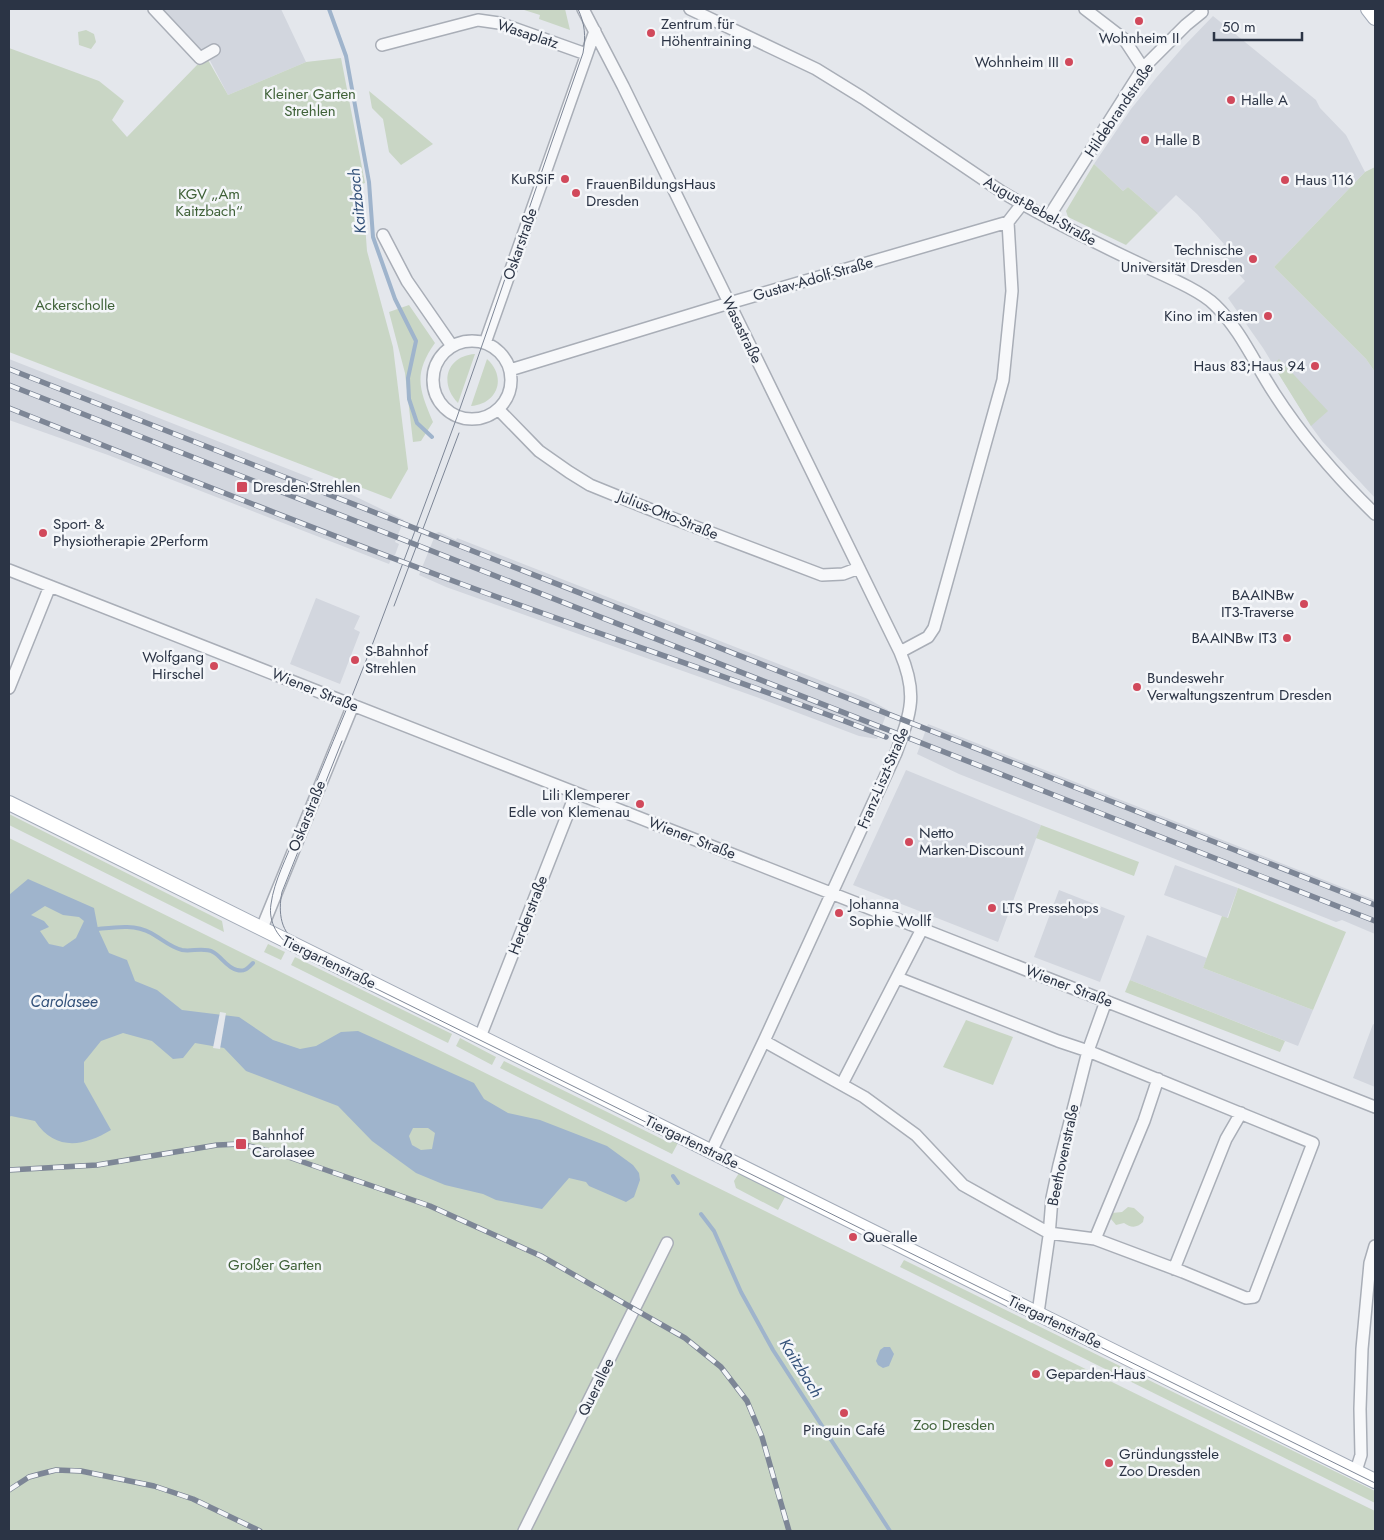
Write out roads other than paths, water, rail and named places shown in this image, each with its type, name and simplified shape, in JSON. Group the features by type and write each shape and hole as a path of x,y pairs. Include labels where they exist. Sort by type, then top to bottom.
{"main road":[{"path":"1368,9 1375,18"},
{"name":"Tiergartenstraße","path":"9,803 1375,1480"}],"street":[{"path":"154,9 200,58 214,50"},
{"name":"Wasastraße","path":"583,9 900,652"},
{"name":"August-Bebel-Straße","path":"690,9 816,69 863,98 1022,204 1091,241 1182,284 1215,304 1233,326 1274,393 1306,439 1326,464 1375,514"},
{"path":"1085,9 1124,39 1143,68"},
{"name":"Hildebrandstraße","path":"1048,218 1143,68 1186,25 1202,12"},
{"name":"Wasaplatz","path":"382,45 469,21 486,20 586,54"},
{"name":"Oskarstraße","path":"486,343 595,31"},
{"path":"900,652 928,637 934,628 1003,380 1012,291 1008,222 1022,204"},
{"name":"Gustav-Adolf-Straße","path":"510,370 729,303 1008,222"},
{"path":"383,235 407,281 452,346"},
{"path":"472,341 486,343 499,351 506,360 510,370 510,391 498,409 488,416 476,419 464,418 447,410 439,400 434,389 433,376 436,365 443,354 452,346 472,341"},
{"name":"Julius-Otto-Straße","path":"498,409 539,451 590,484 664,515 822,575 843,574 859,568"},
{"name":"Wiener Straße","path":"9,570 1375,1107"},
{"path":"9,688 50,586"},
{"name":"Franz-Liszt-Straße","path":"712,1152 896,753 910,713 912,700 908,670 900,652"},
{"name":"Oskarstraße","path":"262,928 353,705"},
{"name":"Herderstraße","path":"480,1037 576,793"},
{"path":"842,1084 922,929"},
{"path":"764,1041 864,1097 908,1128 929,1147 963,1185 1049,1233 1096,1239 1246,1298 1254,1297 1313,1143 1088,1050 1058,1041 898,978"},
{"name":"Beethovenstraße","path":"1038,1313 1052,1198 1059,1165 1088,1050 1106,1001"},
{"path":"1096,1239 1144,1122 1158,1079"},
{"path":"1174,1269 1226,1139 1241,1114"},
{"name":"Querallee","path":"524,1531 667,1243"},
{"path":"1356,1471 1360,1455 1362,1349 1370,1264 1375,1246"}],"water":[{"name":"Carolasee","path":"28,879 94,908 98,929 109,953 127,960 135,981 157,990 182,1010 239,1017 273,1040 300,1049 316,1046 341,1032 358,1031 474,1083 484,1099 508,1113 540,1120 607,1146 633,1165 639,1173 640,1180 634,1197 626,1202 589,1186 586,1182 569,1178 542,1209 496,1200 483,1194 445,1185 416,1173 372,1141 338,1106 246,1071 224,1048 195,1043 183,1058 173,1059 152,1041 123,1033 101,1041 84,1062 84,1082 111,1130 101,1136 80,1143 60,1142 43,1131 35,1121 9,1117 9,895","holes":["45,906 63,915 79,917 84,921 76,938 63,947 49,944 40,931 49,927 44,921 31,915","413,1128 428,1128 435,1133 432,1149 421,1150 412,1145 409,1136"]},
{"path":"884,1347 890,1347 894,1354 889,1366 883,1368 876,1361 880,1350"}],"waterway":[{"name":"Kaitzbach","path":"329,9 346,56 369,182 373,237 395,299 416,341 408,378 409,399 417,423 432,437"},
{"name":"Kaitzbach","path":"98,929 125,927 145,930 178,949 213,952 230,967 237,970 244,970 253,963"},
{"name":"Kaitzbach","path":"673,1176 678,1183"},
{"name":"Kaitzbach","path":"701,1214 714,1231 741,1292 773,1350 890,1531"}],"tram line":[{"path":"578,9 584,30 583,53 436,475 362,672 278,878 270,911 275,929 283,940 294,948 1375,1483"},
{"path":"394,606 459,433"},
{"path":"300,944 293,940 284,928 280,907 282,892 342,741"}],"railway":[{"path":"9,369 1375,905"},
{"path":"9,385 1375,921"},
{"path":"9,408 448,579 777,696 886,737"},
{"path":"9,1170 97,1165 217,1145 241,1144 277,1153 430,1206 541,1256 685,1338 721,1367 747,1401 762,1437 789,1531"},
{"path":"9,1490 29,1477 40,1474 56,1470 81,1471 154,1486 193,1499 260,1531"}],"place":[{"name":"Wohnheim II","path":"1139,21"},
{"name":"Zentrum für Höhentraining","path":"651,33"},
{"name":"Wohnheim III","path":"1069,62"},
{"name":"Halle A","path":"1231,100"},
{"name":"Halle B","path":"1145,140"},
{"name":"KuRSiF","path":"565,179"},
{"name":"Haus 116","path":"1285,180"},
{"name":"FrauenBildungsHaus Dresden","path":"576,193"},
{"name":"Technische Universität Dresden","path":"1253,259"},
{"name":"Kino im Kasten","path":"1268,316"},
{"name":"Haus 83;Haus 94","path":"1315,366"},
{"name":"Dresden-Strehlen","path":"242,487"},
{"name":"Sport- & Physiotherapie 2Perform","path":"43,533"},
{"name":"BAAINBw IT3-Traverse","path":"1304,604"},
{"name":"BAAINBw IT3","path":"1287,638"},
{"name":"S-Bahnhof Strehlen","path":"355,660"},
{"name":"Wolfgang Hirschel","path":"214,666"},
{"name":"Bundeswehr Verwaltungszentrum Dresden","path":"1137,687"},
{"name":"Lili Klemperer Edle von Klemenau","path":"640,804"},
{"name":"Netto Marken-Discount","path":"909,842"},
{"name":"LTS Pressehops","path":"992,908"},
{"name":"Johanna Sophie Wollf","path":"839,913"},
{"name":"Bahnhof Carolasee","path":"241,1144"},
{"name":"Queralle","path":"853,1237"},
{"name":"Geparden-Haus","path":"1036,1374"},
{"name":"Pinguin Café","path":"844,1413"},
{"name":"Gründungsstele Zoo Dresden","path":"1109,1463"}],"park label":[{"name":"Kleiner Garten Strehlen","path":"310,102"},
{"name":"KGV „Am Kaitzbach“","path":"209,202"},
{"name":"Ackerscholle","path":"75,305"},
{"name":"Großer Garten","path":"275,1265"},
{"name":"Zoo Dresden","path":"954,1425"}]}
